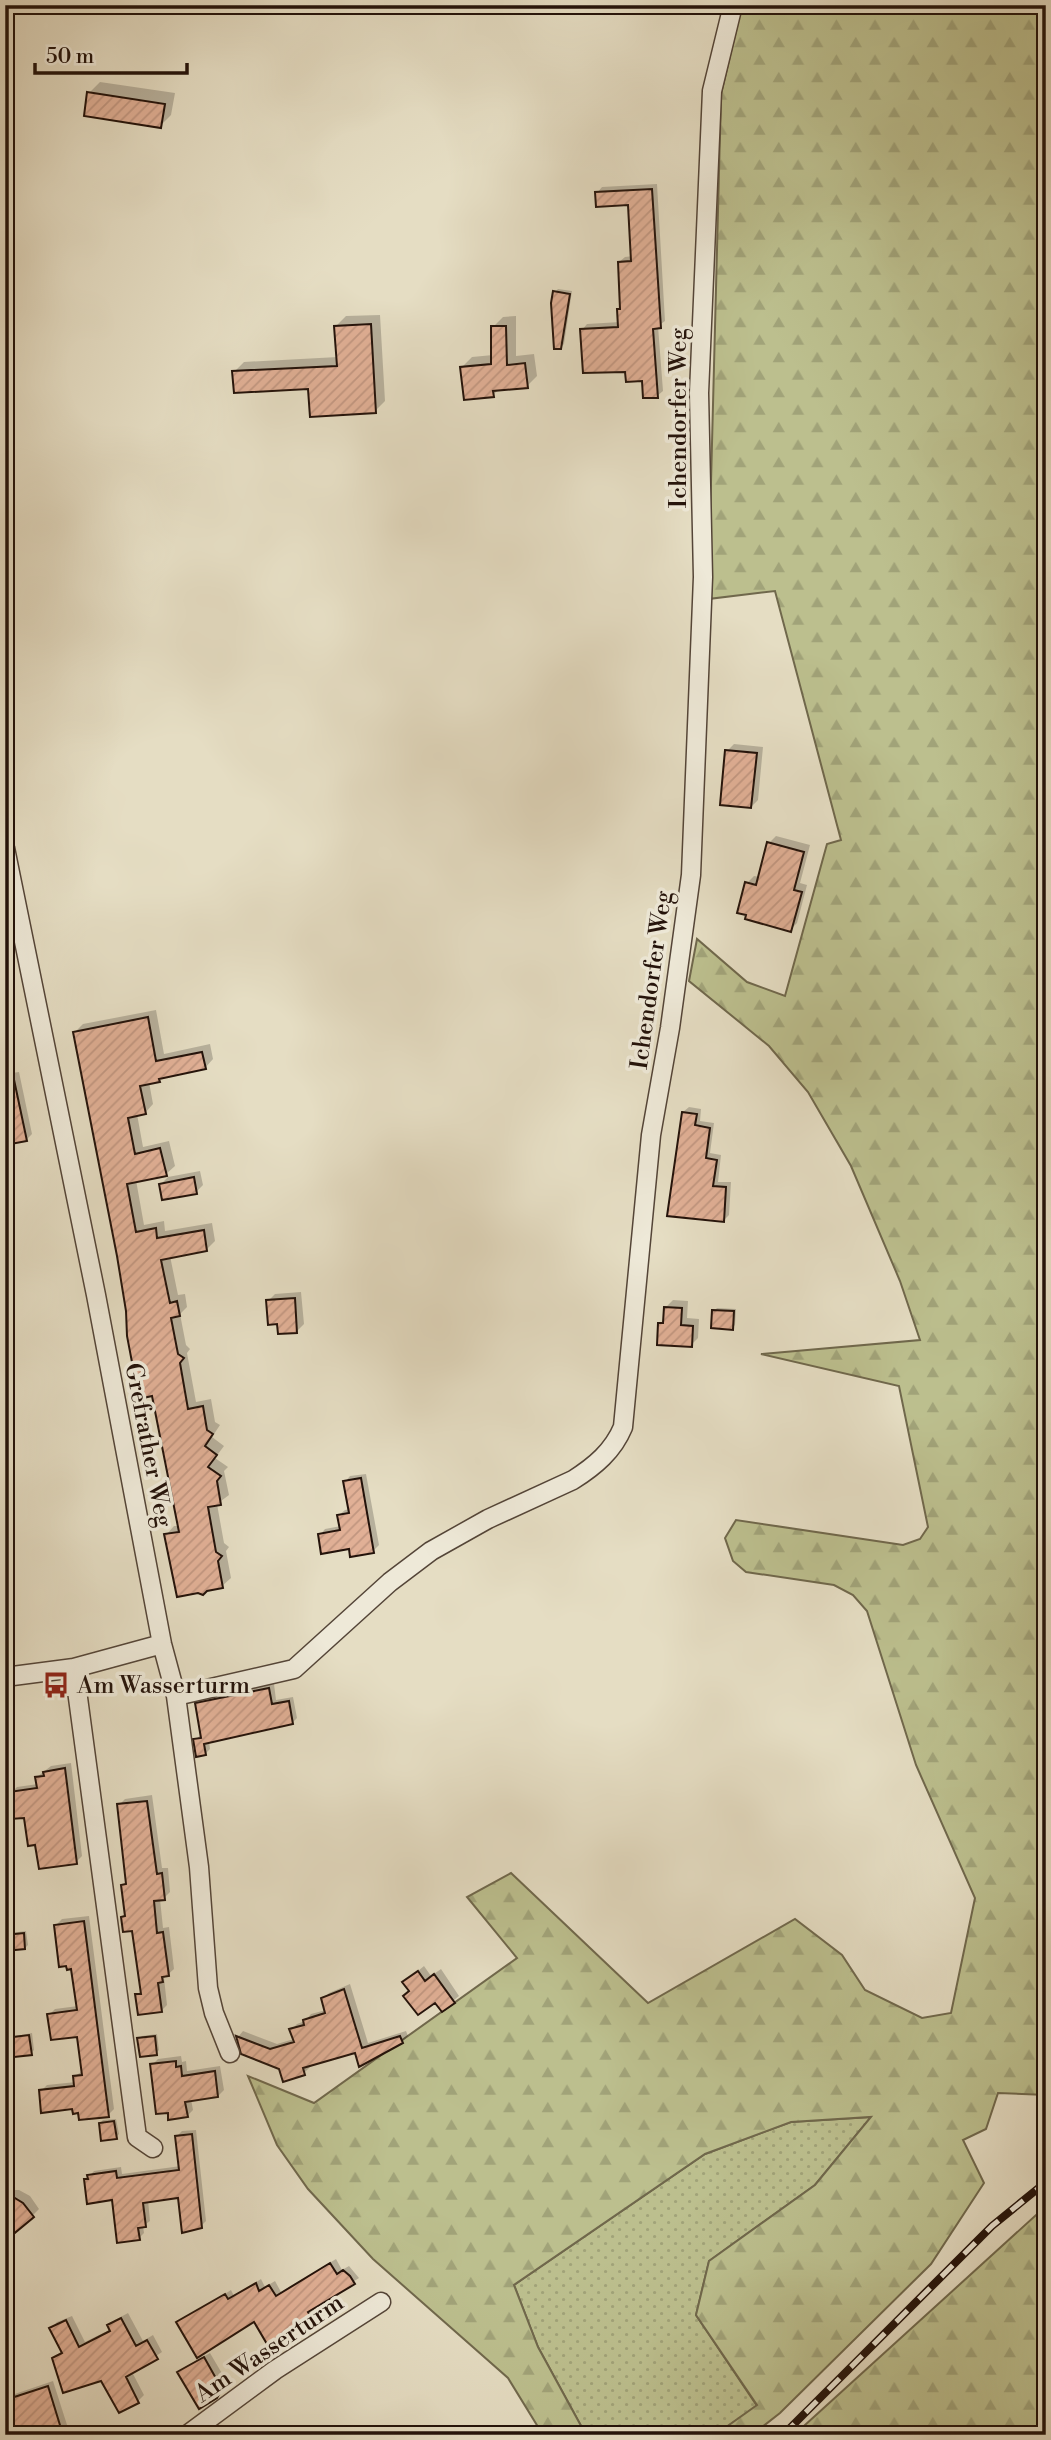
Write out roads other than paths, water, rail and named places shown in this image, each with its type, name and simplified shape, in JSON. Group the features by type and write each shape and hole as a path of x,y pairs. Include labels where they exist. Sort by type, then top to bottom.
{"street":[{"name":"Ichendorfer Weg","path":"176,1696 294,1669 390,1581 431,1550 488,1519 573,1480 607,1454 623,1427 652,1135 691,875 704,578 699,393 712,91 733,5"},
{"name":"Grefrather Weg","path":"5,848 93,1281 162,1644 176,1696 199,1867 208,1987 214,2013 230,2053"},
{"path":"5,1676 74,1668 162,1644"},
{"path":"74,1668 137,2137 153,2147"},
{"name":"Am Wasserturm","path":"187,2435 275,2370 381,2302"}],"railway":[{"path":"783,2435 992,2226 1046,2182"}],"place":[{"name":"Am Wasserturm","path":"56,1685"}]}
